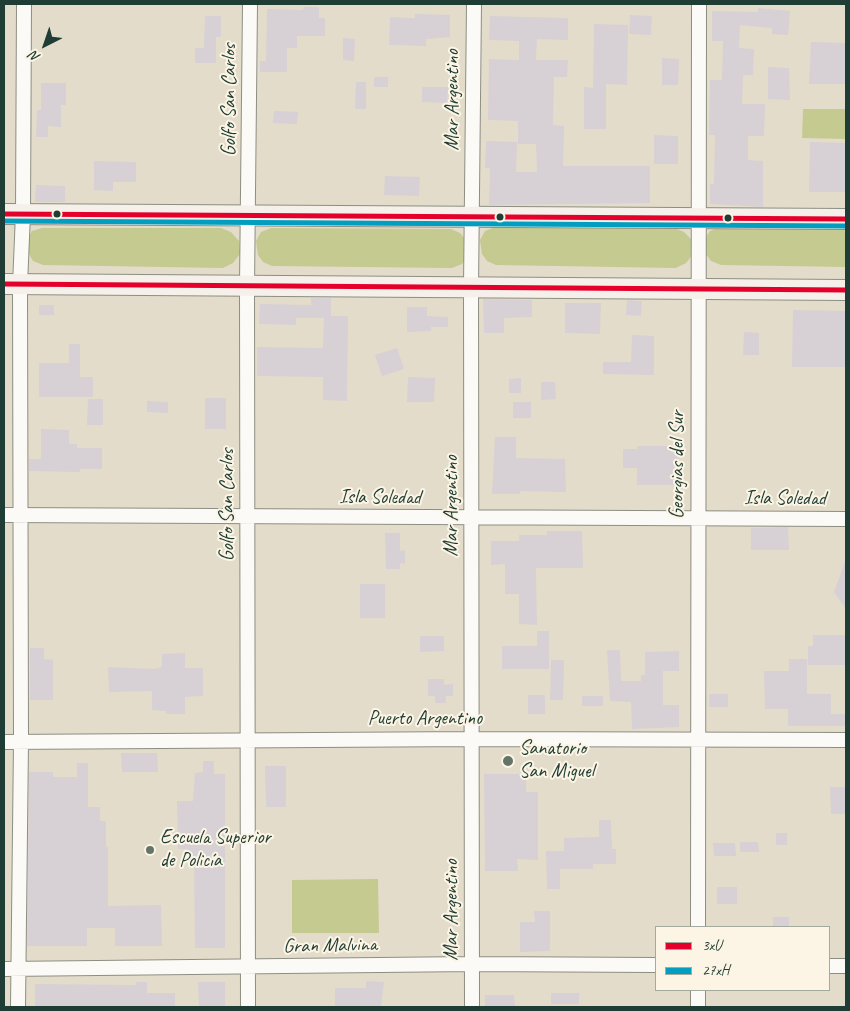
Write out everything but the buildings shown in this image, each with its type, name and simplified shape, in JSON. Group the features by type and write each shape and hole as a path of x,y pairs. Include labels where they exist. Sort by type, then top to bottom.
{"main road":[{"path":"14,214 846,219"},
{"path":"12,284 846,290"}],"street":[{"path":"18,1007 21,742 19,515 12,284 24,4"},
{"name":"Golfo San Carlos","path":"248,1007 247,286 250,4"},
{"name":"Mar Argentino","path":"472,1007 471,287 474,4"},
{"name":"Georgias del Sur","path":"698,926 700,739 698,519 699,4"},
{"name":"Isla Soledad","path":"4,515 846,519"},
{"name":"Puerto Argentino","path":"4,742 472,739 846,740"},
{"name":"Gran Malvina","path":"4,969 472,964 655,965"},
{"path":"830,966 846,966"},
{"path":"698,991 698,1007"}],"green space":[{"path":"803,109 846,109 846,139 802,138"},
{"path":"495,227 675,228 684,232 693,241 693,254 686,263 676,268 496,265 487,261 482,254 480,240 485,231"},
{"path":"720,227 846,228 846,267 721,265 711,261 706,254 704,240 710,231"},
{"path":"42,228 221,228 231,232 239,241 240,254 233,263 223,268 43,265 33,261 29,254 27,240 32,231"},
{"path":"271,228 451,229 460,233 468,242 469,255 462,264 452,268 272,266 263,262 258,255 256,241 261,232"},
{"path":"378,879 379,933 292,933 292,880"}],"transit line":[{"name":"3xU","path":"4,214 846,219"},
{"name":"27xH","path":"4,221 846,226"},
{"name":"3xU","path":"4,284 846,290"}],"place":[{"name":"Sanatorio San Miguel","path":"508,761"},
{"name":"Escuela Superior de Policía","path":"150,850"}]}
